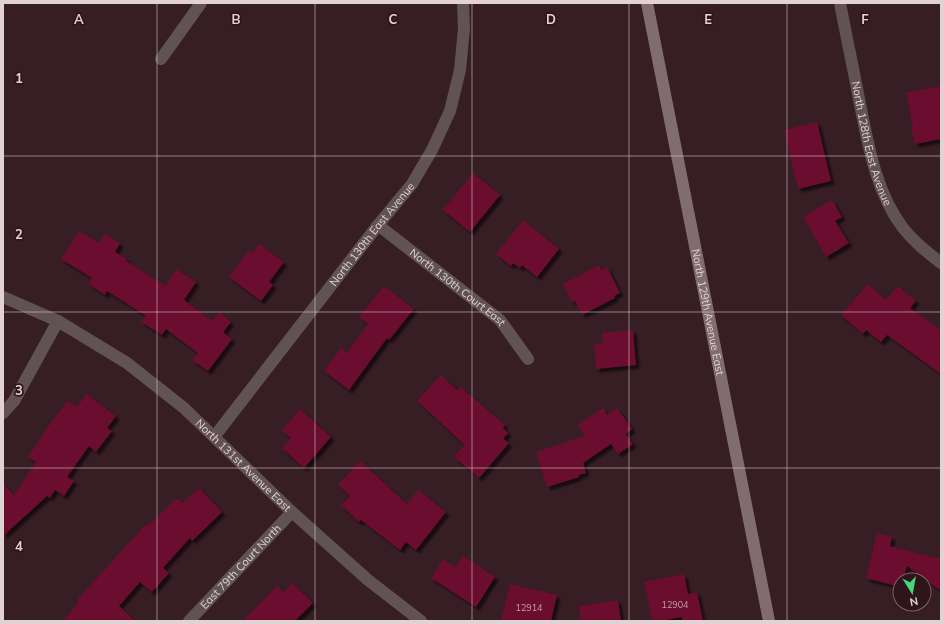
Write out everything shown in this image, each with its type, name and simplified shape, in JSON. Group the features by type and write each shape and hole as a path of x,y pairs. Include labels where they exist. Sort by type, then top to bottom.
{"main road":[{"name":"North 129th Avenue East","path":"647,3 769,621"}],"street":[{"path":"161,59 201,3"},
{"name":"North 130th East Avenue","path":"214,436 378,225 412,184 432,150 450,111 460,70 464,29 463,3"},
{"name":"North 128th East Avenue","path":"840,3 868,148 878,181 889,205 903,227 918,245 941,263"},
{"name":"North 130th Court East","path":"378,225 500,320 528,359"},
{"name":"North 131st Avenue East","path":"3,297 58,322 127,363 184,408 292,512 368,580 422,621"},
{"path":"3,413 14,401 58,322"},
{"name":"East 79th Court North","path":"189,621 292,512"}],"building":[{"path":"941,86 941,139 915,144 906,93"},
{"path":"817,122 831,181 798,189 784,130"},
{"path":"473,173 500,195 470,232 443,210"},
{"path":"832,200 842,217 835,221 849,243 826,257 803,217"},
{"path":"523,220 559,249 537,277 522,265 520,268 513,263 511,266 496,254"},
{"path":"79,231 99,243 105,234 120,243 115,252 127,259 126,261 166,286 176,269 196,282 184,300 212,321 219,312 231,322 223,332 232,339 208,371 192,360 198,353 166,329 162,335 141,322 146,316 107,291 105,295 88,284 92,278 61,259"},
{"path":"259,244 284,262 269,282 273,285 261,301 229,277 249,250 252,253"},
{"path":"599,265 601,270 607,267 620,293 614,296 615,298 582,315 575,301 572,302 563,284"},
{"path":"868,284 886,300 898,286 916,301 910,308 941,330 941,374 887,335 881,342 866,330 863,334 841,315"},
{"path":"384,286 414,309 389,340 387,338 349,390 324,371 341,348 347,353 368,324 359,317"},
{"path":"633,330 636,365 596,369 594,344 603,343 602,333"},
{"path":"441,375 457,390 461,387 505,425 503,428 508,433 503,439 509,443 479,478 454,457 465,445 417,401"},
{"path":"86,394 116,416 107,428 112,431 96,452 89,446 67,477 74,481 64,496 55,490 50,498 47,496 3,536 3,483 14,495 36,462 28,457 52,421 68,401 77,407"},
{"path":"603,408 607,415 617,408 632,429 626,434 633,444 618,454 611,444 583,463 586,473 579,475 579,477 547,487 536,452 585,436 578,425"},
{"path":"300,409 331,437 304,468 282,448 291,438 282,430"},
{"path":"360,461 407,504 418,490 446,512 416,550 406,542 400,550 361,520 359,522 341,505 350,496 338,485"},
{"path":"199,488 222,512 192,541 190,538 163,568 169,573 152,592 140,582 119,606 135,621 63,621 79,602 77,600 146,524 148,526 177,498 182,503"},
{"path":"877,533 892,537 890,546 941,559 941,591 932,584 932,572 915,572 907,566 905,572 892,572 892,585 866,578"},
{"path":"463,556 495,577 476,607 431,578 443,559 456,567"},
{"path":"684,574 688,594 697,592 703,621 682,621 682,617 652,621 644,582"},
{"path":"292,583 313,603 295,621 243,621 277,586 284,592"},
{"path":"510,584 557,595 551,621 501,621"},
{"path":"618,600 621,621 581,621 579,606"}]}
